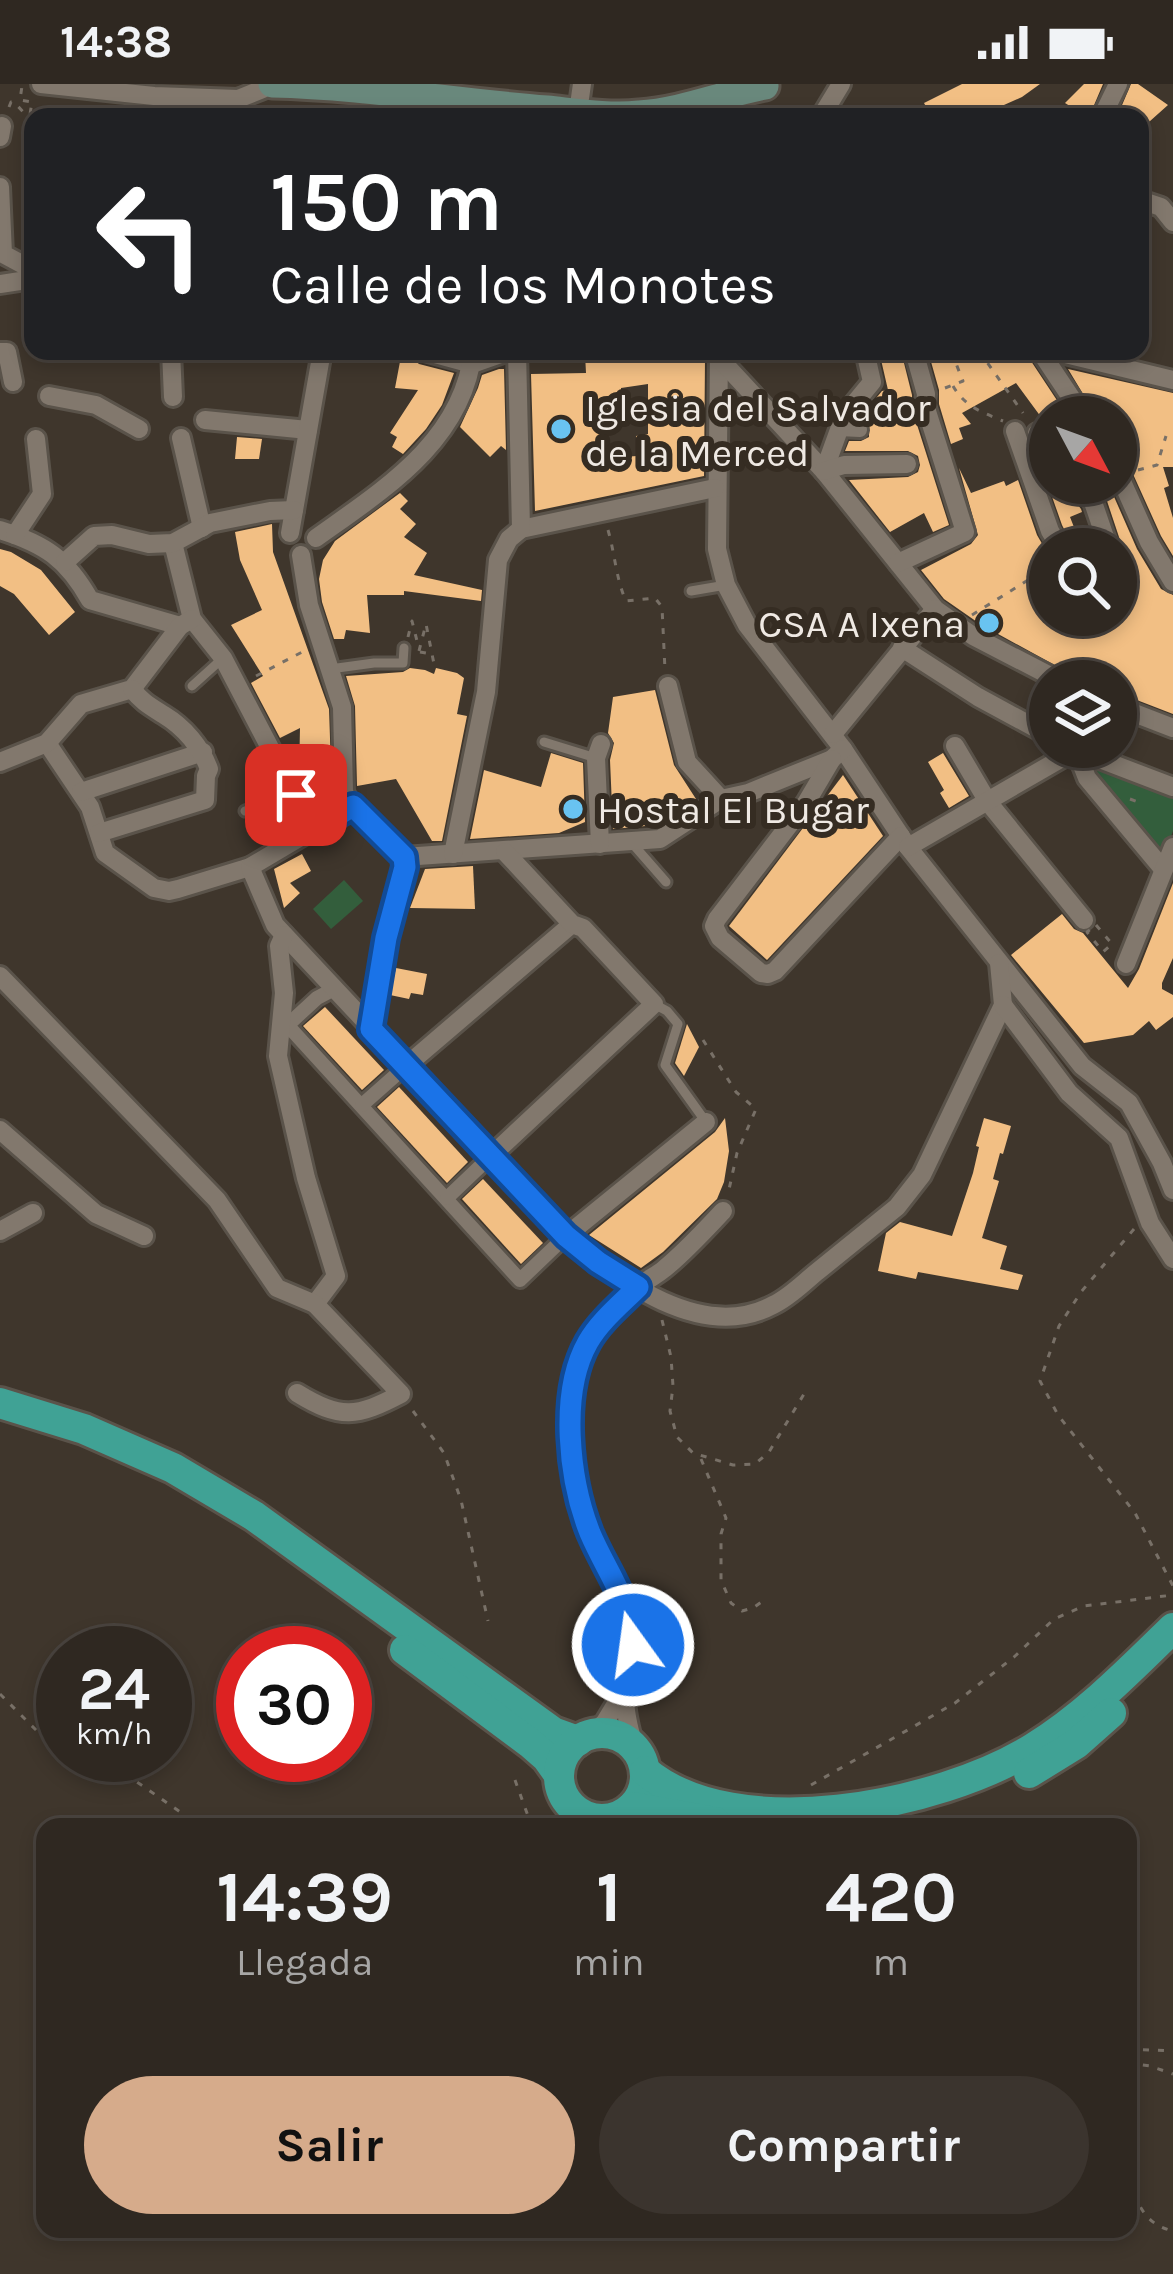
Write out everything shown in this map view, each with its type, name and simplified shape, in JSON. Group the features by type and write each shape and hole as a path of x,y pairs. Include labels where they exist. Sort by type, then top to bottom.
{"highway":[{"path":"0,1403 84,1429 173,1468 254,1516 553,1732 615,1735 664,1785 730,1807 818,1811 901,1801 994,1769 1032,1749 1173,1654"},
{"path":"0,1424 82,1449 167,1488 245,1534 532,1744 559,1775 568,1802 592,1818"},
{"path":"913,1818 1006,1785 1076,1744 1173,1628"},
{"path":"559,1775 562,1762 585,1737"},
{"path":"610,1818 632,1807 640,1796 639,1758"},
{"path":"632,1807 692,1818"}],"main road":[{"path":"256,88 335,85 478,108"},
{"path":"684,108 759,86"},
{"path":"516,108 580,98 612,108"}],"street":[{"path":"41,84 154,96 256,88"},
{"path":"153,108 154,96"},
{"path":"0,187 3,254 24,269"},
{"path":"1149,203 1161,207 1173,223"},
{"path":"0,352 7,352 6,387"},
{"path":"171,360 173,397"},
{"path":"302,555 289,547 290,533 320,360"},
{"path":"302,555 313,550 316,538 418,460 456,405 471,360"},
{"path":"513,360 520,530"},
{"path":"719,360 717,549 726,585 747,625 904,841 1082,1066 1129,1103 1173,1190"},
{"path":"724,360 824,470 935,609 956,626 1029,665"},
{"path":"824,470 844,416 872,382 867,360"},
{"path":"898,563 965,532 930,424 916,360"},
{"path":"1058,360 1075,396"},
{"path":"1079,360 1173,380"},
{"path":"49,396 96,405 139,429"},
{"path":"205,420 308,430"},
{"path":"839,429 860,430"},
{"path":"181,438 202,528"},
{"path":"36,439 42,494 7,532 65,562 90,600 186,622 223,658 313,830"},
{"path":"824,470 907,464"},
{"path":"453,854 486,692 498,560 509,539 520,530 716,488"},
{"path":"1132,504 1173,582"},
{"path":"65,562 94,536 173,543 210,523 294,510"},
{"path":"290,533 303,527 316,538"},
{"path":"1137,545 1149,542"},
{"path":"0,762 47,742 81,704 132,689 186,622 173,543"},
{"path":"302,555 309,605 343,713 346,797 404,857 371,1029"},
{"path":"935,609 879,682 813,793 717,919 720,938 761,973 775,971 904,841 988,802 1043,768"},
{"path":"902,648 1029,725"},
{"path":"668,686 687,762 721,799"},
{"path":"99,832 206,800 209,769 203,752 169,718 142,703 132,689"},
{"path":"1137,714 1173,728"},
{"path":"47,742 91,807 105,853 162,890 250,867 353,806"},
{"path":"955,746 988,802 1097,935"},
{"path":"404,857 660,839 721,799 748,793 836,748"},
{"path":"599,751 600,844"},
{"path":"80,792 203,752"},
{"path":"1082,768 1163,869"},
{"path":"1123,768 1173,787"},
{"path":"1126,964 1173,847"},
{"path":"447,1198 654,1004 505,852"},
{"path":"250,867 269,914 284,935 566,1236 638,1287 691,1312 716,1316 741,1316 772,1306 897,1208 917,1184 1003,1005 1000,963"},
{"path":"362,1105 572,924"},
{"path":"284,935 279,946 284,993 278,1056 306,1178 336,1276 315,1304"},
{"path":"0,976 217,1200 277,1288 315,1304 401,1394 357,1414 323,1409 297,1393"},
{"path":"334,989 317,998 290,1028 520,1280 566,1236 706,1122"},
{"path":"1003,1005 1069,1093 1119,1138 1147,1214 1173,1259"},
{"path":"0,1130 96,1214 144,1236"},
{"path":"639,1758 626,1712 631,1623 581,1507 571,1444 578,1372 586,1346 604,1322 724,1211"},
{"path":"0,1231 33,1213"},
{"path":"585,1737 605,1722 625,1689"}],"lane":[{"path":"691,591 726,585"},
{"path":"330,669 403,664 404,648"},
{"path":"192,686 223,658"},
{"path":"544,742 599,751"},
{"path":"245,811 296,795"},
{"path":"631,842 665,882"},
{"path":"654,1004 678,1024 665,1065 706,1122"}],"path":[{"path":"22,84 20,100 32,102 31,108"},
{"path":"1,131 10,102 24,113"},
{"path":"955,360 963,381 952,386 961,400 1029,432"},
{"path":"985,360 1029,432"},
{"path":"1137,469 1157,465 1166,436"},
{"path":"603,511 626,601 655,598 662,608 668,686"},
{"path":"956,626 1029,580"},
{"path":"404,648 412,621 419,652 427,624 434,664"},
{"path":"240,688 282,661 322,644"},
{"path":"1134,800 1141,802 1146,790"},
{"path":"1097,935 1112,944 1102,952 1097,935"},
{"path":"703,1040 736,1092 756,1109 737,1153 724,1211"},
{"path":"1147,1214 1081,1292 1060,1326 1040,1381 1058,1415 1136,1513 1173,1586"},
{"path":"667,1302 660,1313 674,1386 670,1411 677,1438 699,1455 734,1466 755,1464 769,1452 804,1394"},
{"path":"401,1394 444,1453 461,1500 488,1621"},
{"path":"699,1455 726,1518 721,1534 721,1580 730,1603 742,1611 764,1600"},
{"path":"796,1794 955,1703 1054,1619 1084,1606 1173,1595"},
{"path":"0,1694 36,1730"},
{"path":"515,1780 529,1818"},
{"path":"137,1782 189,1818"},
{"path":"1137,2049 1173,2050"},
{"path":"1137,2064 1173,2074"},
{"path":"1137,2202 1143,2216 1173,2231"}],"green space":[{"path":"1098,768 1105,768 1173,792 1173,831 1167,847 1157,850 1095,775"},
{"path":"344,880 363,901 331,929 313,909"}],"building":[{"path":"962,84 1040,84 997,108 927,108 924,103"},
{"path":"1084,84 1103,84 1093,108 1065,103"},
{"path":"1131,84 1168,105 1149,122 1149,108 1121,108"},
{"path":"400,360 454,373 442,405 403,454 392,447 397,437 390,433 418,390 395,388"},
{"path":"585,360 705,360 704,476 535,511 531,374 586,373","holes":["648,384 648,434 636,436 637,456 606,458 604,426 621,426 621,388"]},
{"path":"881,360 903,360 912,409 949,525 933,532 924,513 890,532 849,480 908,477 918,472 918,456 908,451 845,451 849,441 869,437 869,424 859,419 888,390"},
{"path":"931,360 1030,360 1054,396 1029,396 1029,401 1016,383 962,413 971,424 959,428 963,439 951,444"},
{"path":"504,369 506,450 501,446 490,457 460,427 482,375"},
{"path":"1068,369 1173,393 1173,467 1163,467 1173,518 1173,556 1137,483 1137,396 1084,396"},
{"path":"237,437 262,439 259,459 235,459"},
{"path":"959,468 971,493 1018,480 1035,528 1029,528 1029,636 1137,636 1137,549 1161,589 1173,595 1173,714 1137,700 1137,660 1046,660 944,599 921,570 971,544 978,535"},
{"path":"400,493 408,501 400,509 416,524 404,537 427,553 414,575 482,590 481,601 404,591 404,595 367,595 370,633 346,630 344,639 334,639 322,602 323,560 335,541"},
{"path":"1055,504 1077,504 1082,512 1070,517 1074,528 1062,525"},
{"path":"1108,504 1117,504 1128,528 1116,528"},
{"path":"272,524 273,552 329,709 332,797 315,805 299,775 300,728 280,738 251,683 263,676 231,625 262,610 240,560 235,532"},
{"path":"0,549 41,570 75,612 49,635 14,594 0,586"},
{"path":"410,668 434,674 436,668 464,678 457,714 467,716 442,841 432,841 396,779 357,786 355,706 346,676"},
{"path":"655,690 674,765 696,799 656,825 613,829 610,760 614,743 608,733 613,697"},
{"path":"551,753 583,763 585,822 559,833 470,839 484,770 541,787"},
{"path":"943,753 969,796 949,808 928,762"},
{"path":"843,775 883,836 767,960 729,926"},
{"path":"302,854 311,871 290,883 300,893 284,908 274,869"},
{"path":"473,866 475,909 410,908 425,869"},
{"path":"1173,883 1173,958 1162,989 1173,995 1173,1017 1156,1030 1149,1021 1133,1035 1084,1043 1011,955 1062,914 1128,988"},
{"path":"396,968 427,974 423,995 411,993 409,999 390,995"},
{"path":"325,1007 384,1070 362,1090 303,1026"},
{"path":"687,1024 699,1047 684,1076 675,1063"},
{"path":"399,1087 468,1162 447,1183 377,1107"},
{"path":"725,1118 729,1151 717,1199 663,1252 641,1268 589,1235 715,1132"},
{"path":"984,1118 1011,1126 993,1179 999,1181 982,1238 1007,1246 1000,1269 1023,1275 1018,1290 918,1272 916,1279 878,1271 886,1233 900,1222 952,1236 973,1173"},
{"path":"483,1179 543,1243 521,1264 462,1199"}],"place":[{"name":"Iglesia del Salvador de la Merced","path":"561,429"},
{"name":"CSA A Ixena","path":"989,623"},
{"name":"Hostal El Bugar","path":"573,809"}],"route":[{"path":"296,795 313,830 353,806 404,857 371,1029 566,1236 638,1287 586,1346 571,1418 581,1507 628,1609 633,1645"}]}
